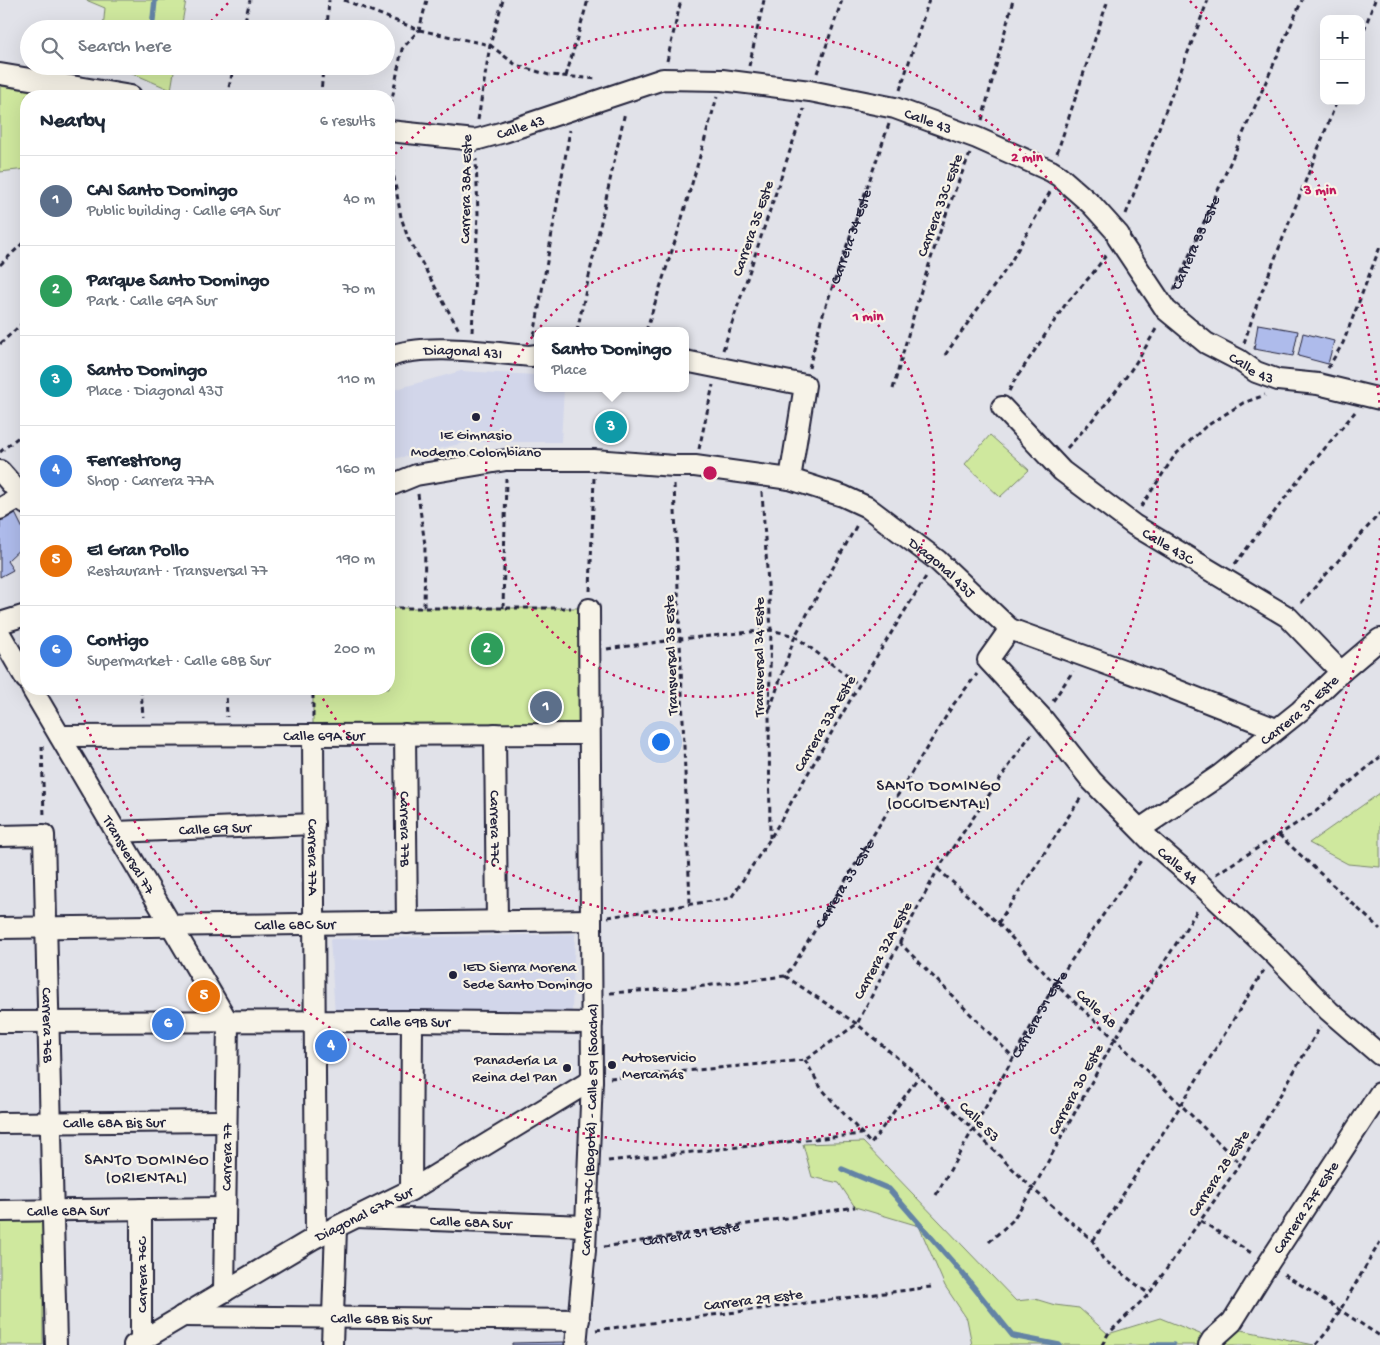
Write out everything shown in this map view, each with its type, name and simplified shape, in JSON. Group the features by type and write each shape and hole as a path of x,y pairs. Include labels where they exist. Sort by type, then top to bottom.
{"street":[{"path":"0,74 95,90"},
{"name":"Calle 43","path":"395,132 475,140 663,79 722,80 810,91 895,108 977,138 1055,174 1092,205 1118,236 1166,310 1206,343 1256,372 1278,380 1318,384 1374,398"},
{"name":"Diagonal 43I","path":"395,354 401,351 470,350 534,356"},
{"path":"689,362 805,385 790,479"},
{"name":"Calle 43C","path":"1002,408 1062,471 1134,525 1288,617 1341,672"},
{"name":"Diagonal 43J","path":"395,484 416,475 506,460 594,460 695,466 790,479 843,496 867,507 937,560 1010,629 1156,682 1276,729"},
{"path":"0,471 20,493"},
{"path":"0,509 20,500"},
{"name":"Carrera 77C (Bogotá) - Calle 59 (Soacha)","path":"578,1332 585,1250 587,1163 592,1080 589,734 590,609"},
{"path":"0,623 20,617"},
{"path":"988,660 1010,629"},
{"path":"0,634 20,669"},
{"name":"Carrera 31 Este","path":"1147,836 1300,711 1341,672 1380,639"},
{"name":"Calle 44","path":"988,660 1042,718 1092,781 1147,836 1274,954 1329,1011 1380,1055"},
{"name":"Transversal 77","path":"34,695 51,739 116,832 228,1022"},
{"name":"Carrera 77B","path":"405,734 407,923"},
{"name":"Carrera 77C","path":"496,734 497,922"},
{"name":"Calle 69A Sur","path":"51,739 228,735 589,734"},
{"name":"Carrera 77A","path":"313,735 316,1237"},
{"name":"Calle 69 Sur","path":"116,832 314,824"},
{"path":"0,836 44,835"},
{"name":"Carrera 76B","path":"44,835 56,1345"},
{"name":"Calle 68C Sur","path":"0,928 591,920"},
{"path":"411,1190 412,1021"},
{"name":"Calle 69B Sur","path":"0,1022 412,1021 592,1023"},
{"name":"Carrera 77","path":"224,1292 228,1022"},
{"name":"Diagonal 67A Sur","path":"137,1343 316,1237 411,1190 592,1080"},
{"name":"Carrera 27F Este","path":"1209,1345 1232,1322 1380,1093"},
{"name":"Calle 68A Bis Sur","path":"0,1123 226,1121"},
{"name":"Calle 68A Sur","path":"0,1211 225,1208"},
{"name":"Carrera 76C","path":"137,1343 141,1209"},
{"name":"Calle 68A Sur","path":"355,1217 586,1226"},
{"path":"332,1345 336,1228"},
{"name":"Calle 68B Bis Sur","path":"182,1316 333,1317 578,1332"}],"path":[{"path":"245,20 250,0"},
{"path":"328,20 329,0"},
{"path":"344,0 394,20"},
{"path":"394,90 402,49 419,30 427,0"},
{"name":"Carrera 38A Este","path":"470,350 478,214 475,140 490,46 503,0"},
{"path":"566,76 588,0"},
{"path":"663,79 680,0"},
{"path":"745,84 764,0"},
{"name":"Carrera 35 Este","path":"695,466 717,368 842,0"},
{"name":"Carrera 34 Este","path":"805,385 821,320 895,108 929,0"},
{"name":"Carrera 33C Este","path":"893,389 920,289 952,196 977,138 1013,0"},
{"path":"944,355 1009,265 1055,174 1108,0"},
{"path":"1002,408 1013,383 1065,304 1093,273 1118,236 1208,0"},
{"name":"Carrera 33 Este","path":"1053,462 1093,420 1141,357 1166,310 1302,0"},
{"path":"1365,27 1375,0"},
{"path":"395,20 419,30 490,46 516,64 549,75 604,79"},
{"path":"228,90 232,75"},
{"path":"321,90 322,75"},
{"path":"647,327 678,232 722,80"},
{"path":"578,327 630,90"},
{"path":"1238,360 1257,304 1335,105"},
{"path":"539,327 573,108"},
{"path":"395,182 401,217 408,238 470,350"},
{"path":"0,265 20,246"},
{"path":"1318,384 1343,343 1380,247"},
{"path":"0,344 20,326"},
{"path":"1141,505 1175,455 1205,426 1243,403 1269,393"},
{"path":"1224,579 1300,478 1374,398"},
{"path":"0,452 20,436"},
{"path":"503,608 506,460"},
{"path":"395,608 590,609 594,460"},
{"name":"Transversal 35 Este","path":"674,466 690,903"},
{"path":"416,475 425,545 424,608"},
{"name":"Transversal 34 Este","path":"761,475 771,630 769,712 770,839"},
{"path":"769,712 795,636 867,507"},
{"path":"1288,617 1380,513"},
{"name":"Carrera 33A Este","path":"690,903 731,898 770,839 859,685 937,560"},
{"path":"589,652 680,638 771,630 795,636 859,685"},
{"name":"Carrera 32A Este","path":"592,1080 805,1060 857,1024 938,869 1083,656"},
{"name":"Carrera 33 Este","path":"785,976 793,966 953,705 988,660"},
{"path":"141,695 144,736"},
{"path":"226,695 228,735"},
{"path":"313,695 313,735"},
{"path":"44,835 51,739"},
{"name":"Carrera 30 Este","path":"989,1242 1012,1220 1033,1190 1115,1039 1204,888 1315,812 1380,757"},
{"path":"998,923 1092,781"},
{"path":"1279,835 1380,929"},
{"name":"Carrera 31 Este","path":"936,1194 974,1131 1013,1057 1055,984 1147,836"},
{"name":"Calle 48","path":"938,869 998,923 1055,984 1115,1039 1240,1164"},
{"path":"591,920 690,903"},
{"path":"899,942 1013,1057"},
{"path":"1093,1241 1181,1105 1274,954"},
{"path":"592,994 696,987 785,976"},
{"name":"Calle 53","path":"785,976 857,1024 919,1076 1033,1190 1093,1241 1103,1259 1149,1294"},
{"name":"Carrera 28 Este","path":"1102,1345 1108,1334 1149,1294 1240,1164 1329,1011"},
{"path":"805,1060 821,1088 870,1144 919,1076"},
{"path":"587,1163 861,1134"},
{"name":"Carrera 31 Este","path":"585,1250 855,1207"},
{"path":"1201,1221 1380,1336"},
{"path":"1316,1345 1329,1329 1380,1242"},
{"name":"Carrera 29 Este","path":"578,1332 931,1287"}],"shaded area":[{"name":"IE Gimnasio Moderno Colombiano","path":"461,371 534,375 534,392 564,392 561,442 469,442 395,459 395,389"},
{"name":"IED Sierra Morena Sede Santo Domingo","path":"575,934 572,1011 335,1014 330,939"}],"green space":[{"path":"86,0 186,0 183,20 104,20 105,8"},
{"path":"137,75 174,75 171,90"},
{"path":"0,86 27,90 20,90 20,170 0,172"},
{"path":"990,435 1029,470 1000,497 965,464"},
{"path":"395,608 585,608 585,728 313,728 313,695 395,695"},
{"path":"1380,793 1380,867 1348,864 1309,843"},
{"path":"863,1142 1016,1301 1035,1299 1055,1305 1079,1308 1108,1334 1160,1318 1205,1336 1217,1336 1241,1330 1314,1345 972,1345 967,1319 945,1286 919,1226 855,1207 839,1183 812,1177 803,1144"},
{"path":"0,1221 43,1221 43,1345 0,1345"}],"building":[{"path":"1258,324 1298,331 1293,356 1254,349"},
{"path":"1303,333 1334,341 1328,364 1298,356"},
{"path":"15,513 20,523 20,549 7,561 13,570 0,577 0,521"},
{"path":"537,695 556,695 556,719 537,719"},
{"path":"564,1342 564,1345 512,1345 512,1343"}],"waterway":[{"path":"153,20 155,0"},
{"path":"842,1169 889,1189 963,1274 1013,1336 1059,1345"},
{"path":"1153,1345 1173,1345"}],"place":[{"name":"IE Gimnasio Moderno Colombiano","path":"476,417"},
{"name":"Santo Domingo","path":"611,427"},
{"name":"Parque Santo Domingo","path":"487,649"},
{"name":"CAI Santo Domingo","path":"546,707"},
{"name":"IED Sierra Morena Sede Santo Domingo","path":"453,975"},
{"name":"El Gran Pollo","path":"204,996"},
{"name":"Contigo","path":"168,1024"},
{"name":"Ferrestrong","path":"331,1046"},
{"name":"Autoservicio Mercamás","path":"612,1065"},
{"name":"Panadería La Reina del Pan","path":"567,1068"}],"district":[{"name":"SANTO DOMINGO (OCCIDENTAL)","path":"939,793"},
{"name":"SANTO DOMINGO (ORIENTAL)","path":"147,1167"}]}
